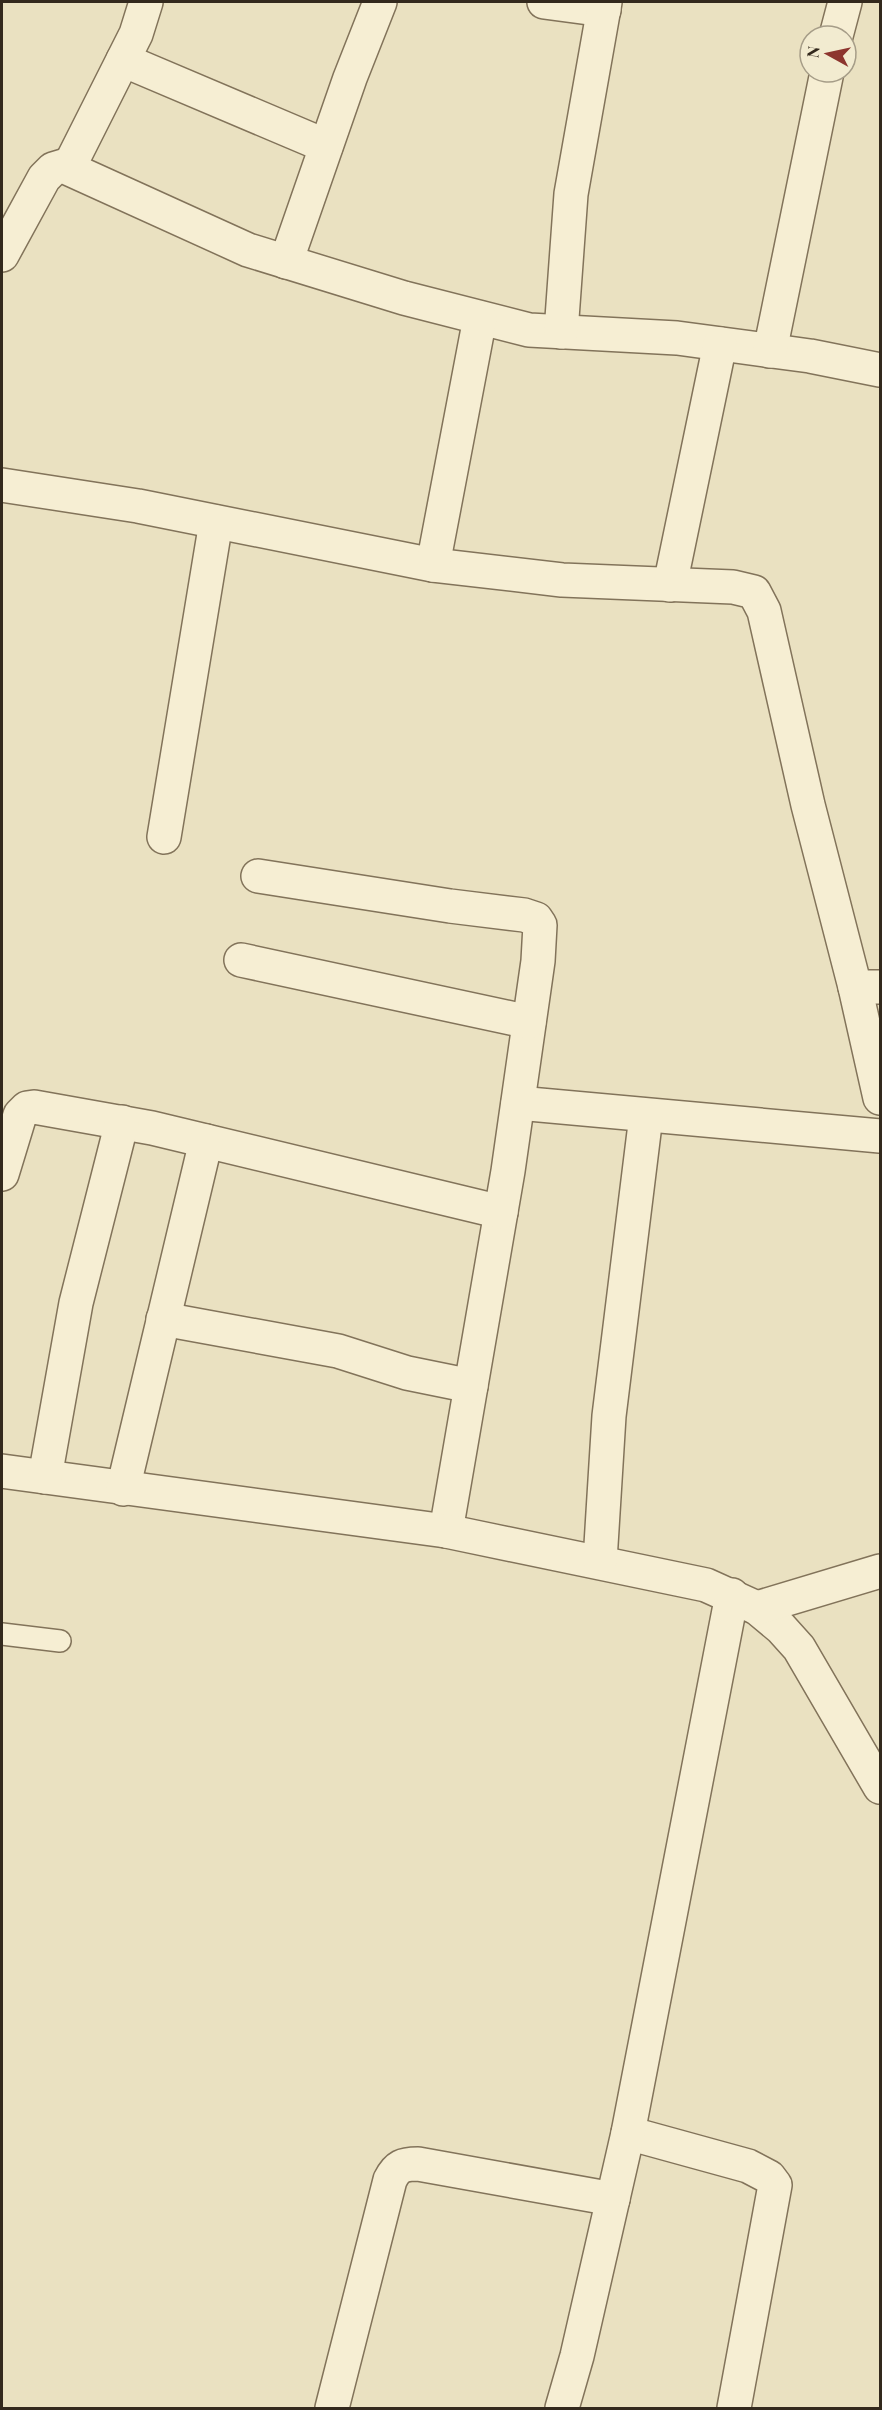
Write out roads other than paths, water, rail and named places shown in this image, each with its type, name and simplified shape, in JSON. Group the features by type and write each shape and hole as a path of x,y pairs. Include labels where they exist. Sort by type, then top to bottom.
{"street":[{"path":"69,166 136,34 146,2"},
{"path":"286,262 326,146 380,2"},
{"path":"544,2 604,6 571,194 561,332"},
{"path":"839,24 845,2"},
{"path":"123,60 326,146"},
{"path":"770,351 825,84"},
{"path":"2,255 44,178 53,169 69,166 248,250 404,298 480,318 529,330 677,338 852,363 880,370"},
{"path":"433,565 480,318"},
{"path":"670,585 720,344"},
{"path":"2,485 138,506 433,565 562,580 745,589 754,592 764,611 808,805 868,987 880,1098"},
{"path":"164,837 216,522"},
{"path":"258,876 531,916 540,925 541,933 518,1103 446,1531"},
{"path":"241,960 529,1022"},
{"path":"518,1103 880,1136"},
{"path":"2,1174 18,1120 27,1108 52,1109 206,1141 501,1212"},
{"path":"600,1561 609,1416 646,1116"},
{"path":"45,1477 75,1303 122,1122"},
{"path":"123,1489 206,1141"},
{"path":"163,1319 338,1351 407,1373 471,1386"},
{"path":"2,1471 446,1531 678,1577 744,1602 781,1628 799,1648 880,1787"},
{"path":"744,1602 880,1571"},
{"path":"562,2409 628,2133 744,1602"},
{"path":"628,2133 748,2166 769,2177 775,2185 734,2409"},
{"path":"332,2409 390,2180 396,2169 405,2164 418,2164 613,2199"}],"lane":[{"path":"2,1634 60,1641"}]}
